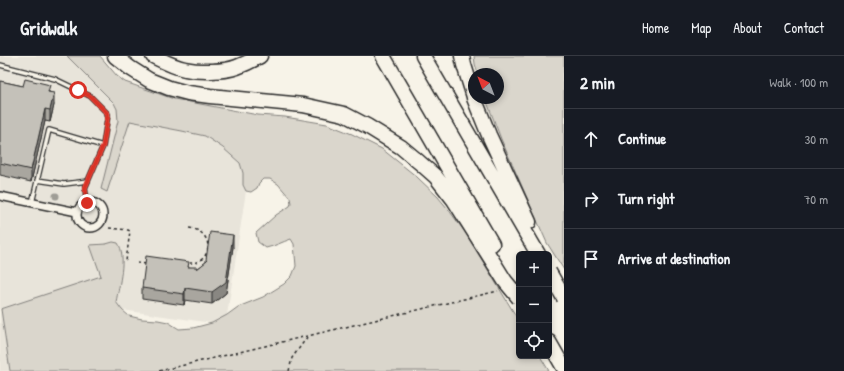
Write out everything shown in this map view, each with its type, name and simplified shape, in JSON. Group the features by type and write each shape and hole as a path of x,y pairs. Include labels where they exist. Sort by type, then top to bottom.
{"highway":[{"path":"115,56 149,80 169,88 203,95 303,105 344,114 367,126 401,147 436,177 517,287"},
{"path":"153,56 184,69 216,71 236,68 260,56"},
{"path":"383,56 500,264 505,281 516,294"},
{"path":"423,56 539,251"},
{"path":"462,56 468,78"},
{"path":"476,104 489,135 523,207 539,251"},
{"path":"552,277 564,298"},
{"path":"552,347 564,368"}],"street":[{"path":"0,196 77,212"},
{"path":"87,203 95,204 100,207 102,212 102,220 96,227 86,228 79,222 77,212 81,206 87,203"}],"lane":[{"path":"0,66 55,79 90,96 108,114 103,146 85,188 87,203"},
{"path":"32,203 49,130 103,146"},
{"path":"38,180 64,184 88,181"}],"path":[{"path":"109,228 130,231 127,262"},
{"path":"189,228 200,231 206,237 208,245 206,253 202,258 197,262 190,263"},
{"path":"194,271 198,268 197,262"},
{"path":"137,263 151,265"},
{"path":"159,371 499,291"},
{"path":"289,371 292,358 308,336"}],"shaded area":[{"path":"0,56 68,56 130,121 205,136 223,148 240,163 243,173 243,185 246,191 227,315 212,323 122,310 116,302 121,271 1,309 10,371 0,371"},
{"path":"67,56 100,56 117,76 125,82 174,99 258,115 285,117 327,124 352,134 382,149 417,177 438,197 465,232 516,316 516,359 542,359 549,371 10,371 1,309 101,276 90,245 113,242 118,243 121,249 122,263 116,302 122,310 129,316 168,322 179,329 193,328 212,323 238,307 263,297 284,284 292,276 296,266 294,244 291,239 266,248 258,242 256,233 276,215 290,206 290,198 278,184 270,179 263,179 257,188 251,192 246,191 243,185 243,173 240,163 223,148 205,136 130,121 107,192 101,189 118,121 117,109 114,103"},
{"path":"474,56 564,56 564,270 547,243 501,139 488,104 504,104 504,68 476,68"}],"building":[{"path":"25,79 50,85 48,92 54,93 50,110 45,109 31,170 0,163 0,81 23,86"},
{"path":"210,232 233,235 226,282 212,292 185,288 184,294 142,288 146,256 189,262 188,267 196,267 197,269 207,261"}],"route":[{"path":"78,90 90,96 108,114 103,146 85,188 87,203"}]}
